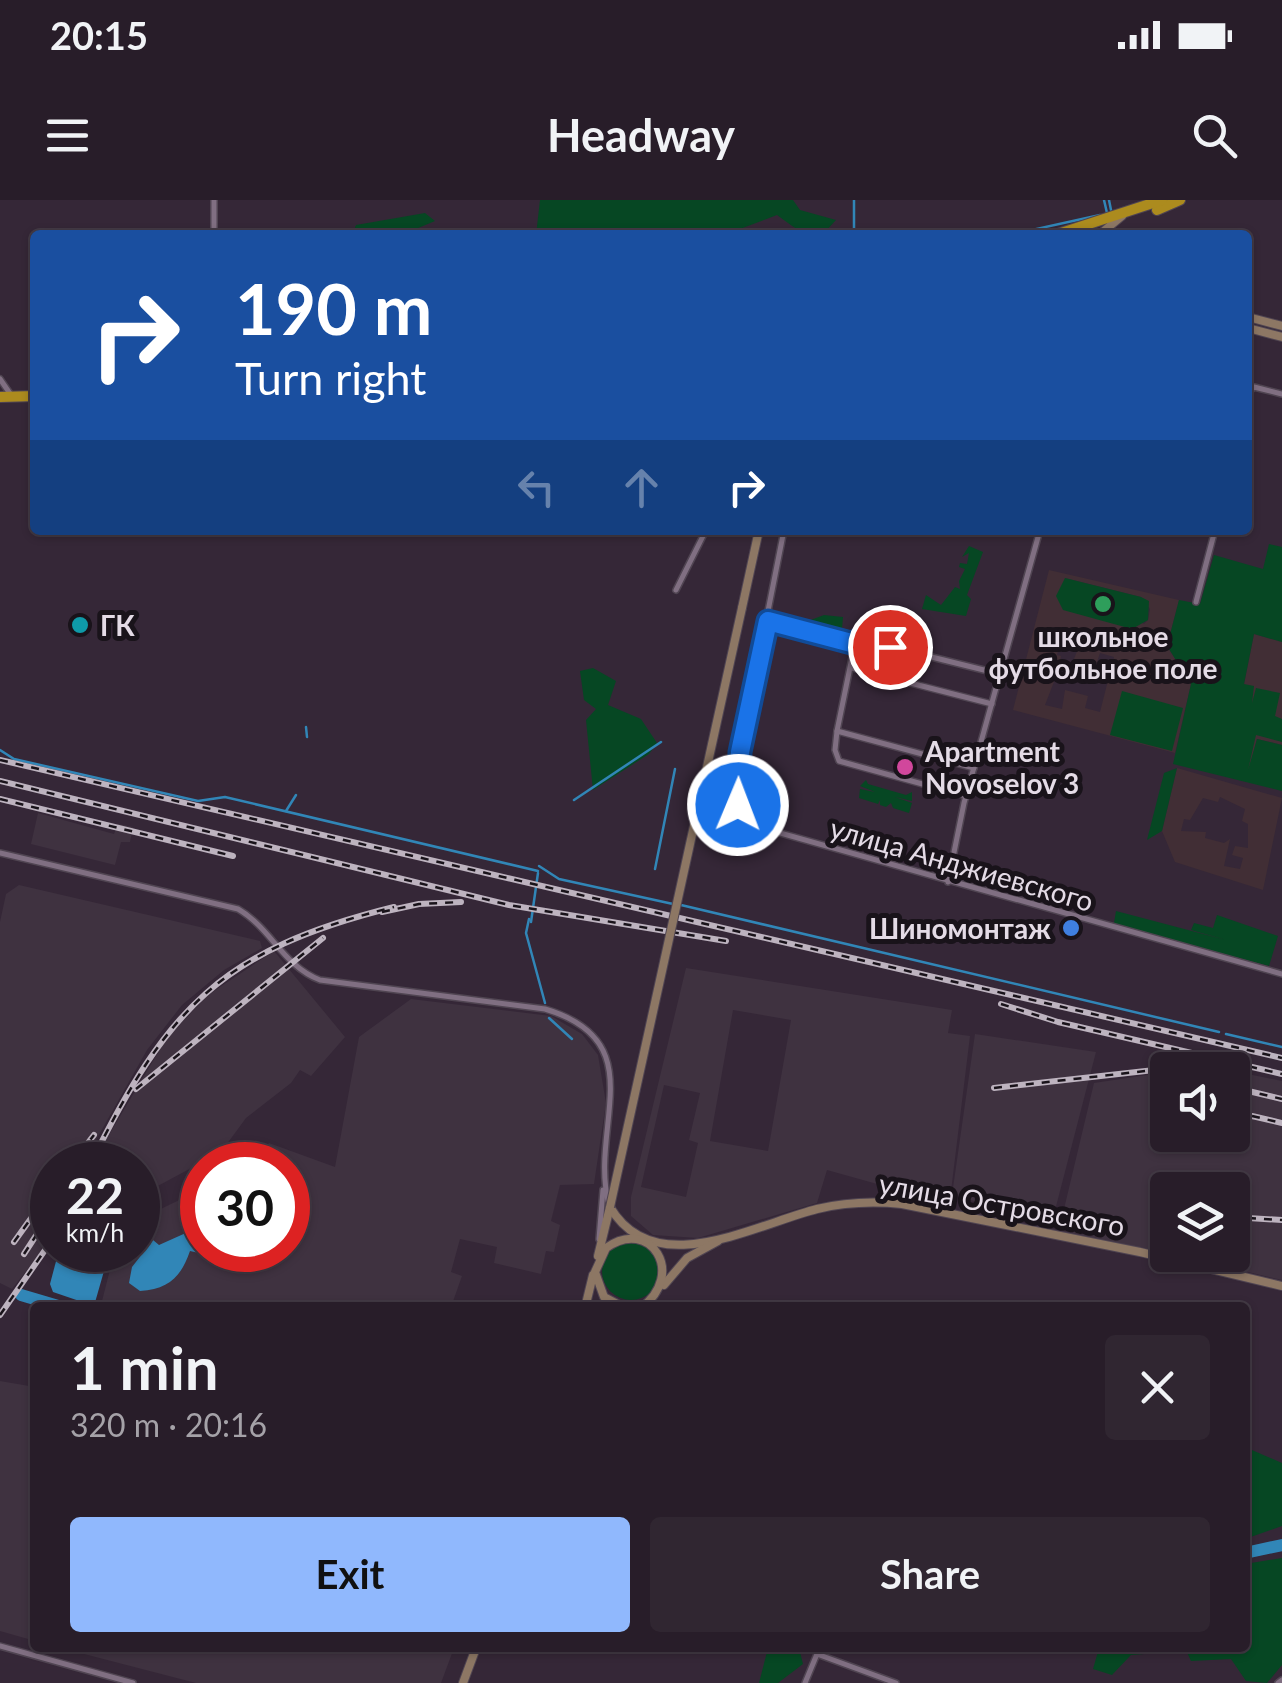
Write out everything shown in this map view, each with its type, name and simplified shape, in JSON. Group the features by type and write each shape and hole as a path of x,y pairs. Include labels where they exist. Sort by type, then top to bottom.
{"highway":[{"path":"1072,230 1162,200"},
{"path":"1103,230 1180,200"}],"street":[{"path":"214,200 214,230"},
{"path":"1103,230 1126,214"},
{"path":"1252,318 1282,326"},
{"path":"1252,329 1282,337"},
{"path":"0,379 5,396"},
{"path":"1252,390 1282,394"},
{"path":"676,590 704,535"},
{"path":"586,1302 758,535"},
{"name":"улица Анджиевского","path":"783,535 737,768 738,805 745,818 767,830 1282,974"},
{"path":"948,882 966,796 1039,535"},
{"path":"1196,602 1214,535"},
{"path":"768,621 855,644"},
{"path":"966,796 839,761 834,750 855,644 858,640 1000,674"},
{"path":"852,668 992,704"},
{"path":"838,731 974,768"},
{"path":"0,853 238,909 254,918 292,965 320,980 545,1009 572,1016 605,1050 612,1072 596,1263 600,1292 616,1302"},
{"path":"603,1182 610,1208 626,1229 644,1240 663,1268 655,1296"},
{"name":"улица Островского","path":"644,1240 687,1245 815,1210 866,1201 1140,1252 1282,1286"},
{"path":"646,1302 687,1258 726,1237"},
{"path":"596,1263 617,1241 644,1240"},
{"path":"0,1646 133,1683"},
{"path":"463,1683 475,1652"},
{"path":"805,1683 817,1654 896,1683"}],"shaded area":[{"path":"1049,570 1179,600 1167,646 1191,684 1175,753 1013,710","holes":["1065,578 1141,597 1150,609 1148,620 1144,624","1062,636 1081,641 1074,659 1096,665 1100,653 1114,657 1100,712 1085,708 1088,696 1065,690 1062,709 1045,705 1057,674 1052,673 1054,666 1059,666 1061,656 1057,655"]},
{"path":"1254,634 1282,642 1282,745 1257,739 1248,775 1230,771 1201,741 1228,708 1248,713 1244,685"},
{"path":"1177,768 1282,798 1263,890 1175,862 1162,831","holes":["1220,797 1245,809 1242,821 1248,824 1248,848 1235,846 1232,855 1243,858 1240,869 1224,866 1230,839 1224,843 1205,838 1206,832 1181,831 1184,819 1190,820 1203,798 1218,802"]},
{"path":"38,813 114,834 118,824 133,827 130,842 121,842 115,865 31,844"},
{"path":"19,885 260,941 262,948 224,970 182,1005 147,1050 95,1142 30,1142 30,1266 12,1289 0,1283 0,922 6,894"},
{"path":"274,951 345,1037 311,1076 300,1070 291,1083 246,1118 228,1142 180,1142 180,1174 160,1185 160,1142 105,1142 166,1039 208,995"},
{"path":"686,968 952,1010 948,1033 970,1036 951,1191 916,1183 913,1194 827,1170 817,1203 698,1238 653,1235 631,1216 631,1197","holes":["733,1010 791,1020 768,1151 710,1141","664,1085 700,1093 689,1140 698,1143 686,1197 641,1187"]},
{"path":"411,999 551,1016 582,1034 598,1055 606,1103 594,1184 560,1185 551,1221 560,1225 554,1252 546,1251 541,1274 494,1263 497,1247 460,1239 451,1272 462,1276 453,1302 102,1302 109,1272 160,1272 160,1209 180,1200 180,1272 310,1272 310,1158 335,1167 359,1037"},
{"path":"975,1034 1096,1052 1052,1222 952,1195"},
{"path":"1250,1074 1282,1081 1282,1280 1248,1272 1250,1172 1150,1172 1150,1249 1059,1230 1094,1083 1150,1075 1150,1152 1250,1152"},
{"path":"0,1381 30,1386 30,1640 0,1631"},
{"path":"76,1652 453,1652 441,1683 196,1683"}],"green space":[{"path":"540,200 793,200 800,210 836,220 827,230 799,230 777,215 737,230 537,230"},
{"path":"425,213 435,221 413,230 354,230 356,225"},
{"path":"1269,544 1282,547 1282,642 1254,634 1244,684 1254,686 1252,703 1256,688 1280,693 1275,716 1282,719 1282,742 1256,735 1248,770 1257,739 1282,745 1282,791 1173,764 1191,684 1167,646 1179,600 1200,604 1214,555 1263,569"},
{"path":"969,546 983,552 967,595 971,599 966,616 922,609 926,595 941,605 955,587 960,589 965,569 959,567 960,563 967,564 969,553 962,557"},
{"name":"школьное футбольное поле","path":"1065,578 1149,601 1148,620 1132,629 1063,610 1056,596"},
{"path":"824,615 843,617 842,629 834,635 783,622 789,617 808,621"},
{"path":"593,668 616,681 608,705 641,719 657,743 649,754 593,790 586,720 596,709 584,700 580,671"},
{"path":"1122,691 1183,708 1172,751 1110,735"},
{"path":"1177,768 1162,831 1147,840 1164,773"},
{"path":"866,780 868,784 906,795 912,792 912,801 895,797 912,803 909,813 893,808 891,803 886,807 880,805 880,800 878,804 859,798 860,789 875,792 860,786"},
{"path":"1116,911 1226,940 1191,930 1194,923 1213,928 1217,915 1278,936 1269,966 1120,926 1114,923"},
{"path":"631,1242 651,1251 660,1271 651,1291 631,1300 611,1291 602,1271 611,1251"},
{"path":"1250,1449 1282,1463 1282,1526 1250,1537"},
{"path":"1282,1558 1282,1665 1267,1683 1246,1681 1231,1659 1191,1661 1187,1652 1250,1652 1250,1563"},
{"path":"767,1652 800,1652 803,1664 778,1683 759,1683"},
{"path":"1098,1652 1158,1652 1131,1655 1112,1675 1093,1669"}],"water":[{"path":"180,1236 180,1272 159,1288 140,1291 129,1283 131,1272 160,1272 160,1245"},
{"path":"53,1272 104,1272 95,1302 53,1292 50,1284"}],"waterway":[{"path":"854,200 854,230"},
{"path":"1104,200 1107,213"},
{"path":"1109,200 1111,210"},
{"path":"1032,230 1100,215"},
{"path":"306,727 307,737"},
{"path":"574,800 661,742"},
{"path":"0,750 14,759 198,801 225,797 538,871"},
{"path":"655,869 675,769"},
{"path":"286,811 296,795"},
{"path":"539,866 559,879 673,904"},
{"path":"531,922 538,873"},
{"path":"681,905 1219,1032"},
{"path":"529,919 526,933 545,1003"},
{"path":"549,1018 572,1039"},
{"path":"1226,1034 1282,1047"},
{"path":"21,1295 45,1302"},
{"path":"1250,1552 1282,1545"}],"railway":[{"path":"0,760 1282,1058"},
{"path":"0,781 509,905 726,941"},
{"path":"0,799 233,856"},
{"path":"382,912 419,904 461,902"},
{"path":"102,1142 146,1065 174,1026 206,994 242,966 284,944 334,924 394,907"},
{"path":"136,1089 323,938"},
{"path":"1001,1004 1058,1022 1282,1074"},
{"path":"994,1088 1150,1071"},
{"path":"1250,1091 1282,1099"},
{"path":"1252,1116 1282,1123"},
{"path":"89,1142 94,1135"},
{"path":"1250,1218 1282,1220"},
{"path":"14,1242 30,1220"},
{"path":"24,1254 30,1245"},
{"path":"0,1315 30,1272"}],"place":[{"name":"школьное футбольное поле","path":"1103,604"},
{"name":"ГК","path":"80,625"},
{"name":"Apartment Novoselov 3","path":"905,767"},
{"name":"Шиномонтаж","path":"1071,928"}],"route":[{"path":"738,805 737,768 768,621 855,644 858,640 890,647"}]}
